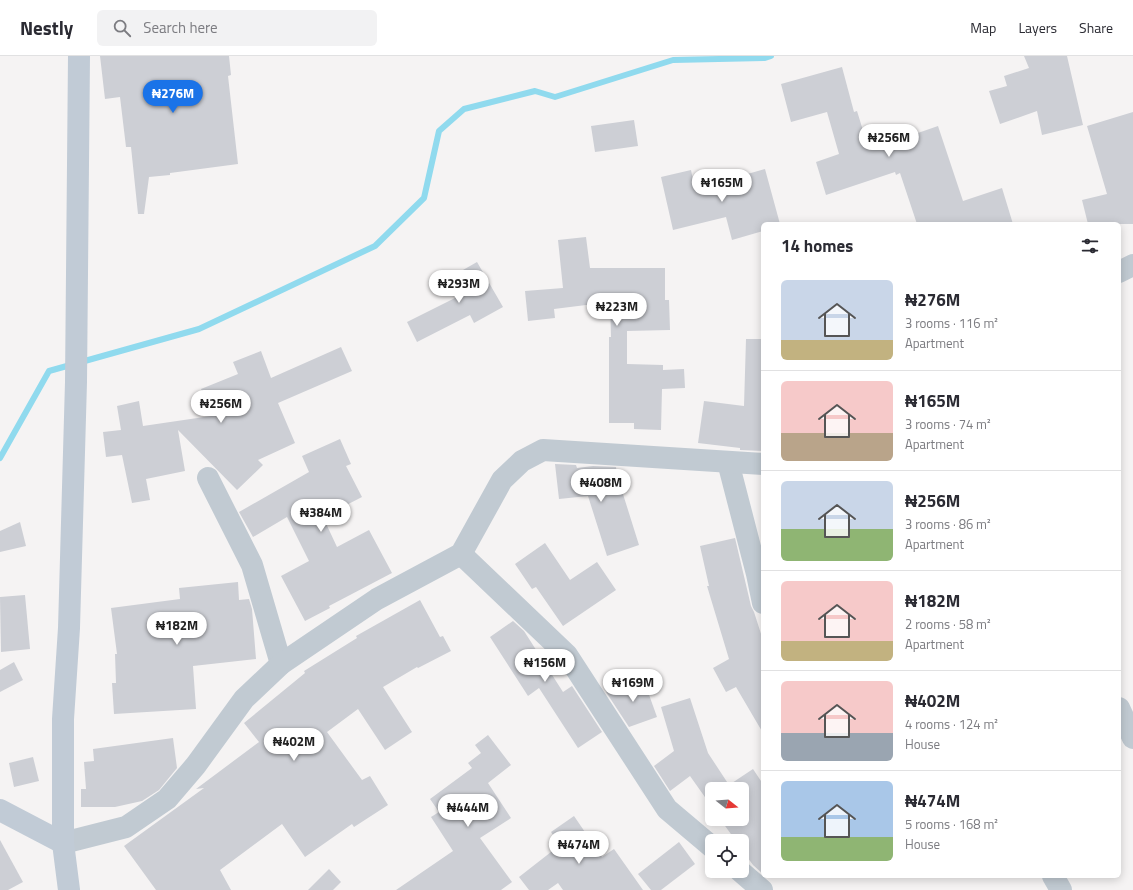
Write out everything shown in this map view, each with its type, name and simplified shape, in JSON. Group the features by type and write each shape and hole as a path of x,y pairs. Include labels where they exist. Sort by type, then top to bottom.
{"main road":[{"path":"69,890 63,843 63,719 69,628 76,382 79,56"},
{"path":"0,810 63,843"}],"street":[{"path":"1121,271 1133,265"},
{"path":"63,843 126,827 167,799 196,765 244,699 281,664 377,599 462,554 502,480 522,461 543,450 761,464"},
{"path":"728,462 761,593"},
{"path":"208,478 252,565 281,664"},
{"path":"462,554 567,655 667,809 705,841"},
{"path":"1121,712 1133,738"},
{"path":"748,878 762,890"},
{"path":"1054,878 1061,890"}],"building":[{"path":"100,56 229,56 231,75 228,76 238,164 149,177 144,214 138,214 131,147 126,147 120,97 105,99"},
{"path":"1024,56 1067,56 1083,125 1042,135 1037,111 1000,124 989,91 1007,86 1004,76 1029,68"},
{"path":"842,67 854,112 857,111 869,150 938,126 963,201 1002,188 1012,222 916,222 900,173 896,175 895,172 826,195 816,162 839,154 827,112 791,122 781,84"},
{"path":"1133,112 1133,224 1121,224 1121,222 1088,222 1082,200 1107,194 1087,126"},
{"path":"634,120 638,146 595,152 591,126"},
{"path":"765,169 779,222 761,222 761,232 732,240 726,217 673,230 661,177 691,170 695,189"},
{"path":"586,237 590,268 665,268 665,300 669,300 670,330 627,331 627,364 663,365 663,370 684,369 685,388 662,389 661,430 634,429 634,423 609,423 609,337 611,337 610,302 554,309 555,318 528,321 525,291 563,288 558,240"},
{"path":"477,262 503,307 474,323 470,315 417,342 407,322 459,296 449,278"},
{"path":"746,339 761,339 761,451 740,450 740,448 698,443 704,401 744,406"},
{"path":"341,347 352,371 278,403 295,443 258,460 263,465 237,490 178,430 185,471 146,479 150,500 132,503 122,455 106,457 103,432 121,430 117,406 139,401 143,426 211,416 201,389 238,374 233,362 261,351 271,378"},
{"path":"340,439 351,464 346,466 362,497 323,517 337,547 369,530 392,573 329,606 330,608 305,621 281,576 309,561 287,517 253,537 239,512 309,472 302,456"},
{"path":"555,464 576,465 577,468 593,466 616,467 617,475 639,545 607,556 588,496 559,499"},
{"path":"20,522 26,546 0,552 0,531"},
{"path":"735,538 751,606 761,634 761,730 736,687 726,692 713,668 729,659 707,586 709,586 700,546"},
{"path":"545,543 570,580 597,562 616,590 563,626 536,587 532,589 515,564"},
{"path":"238,582 239,600 249,599 252,609 256,659 193,666 196,709 114,714 112,683 116,683 115,654 117,654 111,608 180,599 179,588"},
{"path":"25,595 30,649 1,652 0,597"},
{"path":"420,600 440,637 443,636 451,651 418,668 417,667 383,687 412,732 385,750 358,709 327,732 362,780 370,776 388,805 354,827 352,824 305,857 282,824 220,870 231,890 156,890 124,846 204,788 196,789 259,742 244,723 305,673 304,671 357,638 356,636"},
{"path":"513,621 524,631 563,692 572,686 602,732 578,748 539,688 528,696 490,637"},
{"path":"14,662 23,680 0,692 0,670"},
{"path":"643,678 657,717 629,727 606,692"},
{"path":"690,698 708,753 727,782 705,782 705,797 690,776 670,791 654,766 674,751 661,707"},
{"path":"488,735 511,765 488,783 511,818 480,838 512,882 501,890 396,890 453,851 431,817 439,812 430,799 472,768 468,763 481,753 475,745"},
{"path":"173,738 177,768 159,790 142,801 115,807 81,807 81,789 86,789 84,762 94,761 93,749"},
{"path":"33,757 39,781 14,787 9,763"},
{"path":"753,769 761,781 761,872 749,860 749,834 731,834 725,826 749,826 749,782 734,782"},
{"path":"574,816 602,857 614,849 643,890 563,890 558,883 548,890 529,890 519,877 560,845 551,832"},
{"path":"0,840 23,882 8,890 0,890"},
{"path":"679,842 695,864 661,890 651,890 638,874"},
{"path":"329,869 341,882 333,890 308,890"}],"waterway":[{"path":"0,458 49,371 199,329 375,246 424,198 439,131 464,109 535,91 555,97 673,60 765,58 771,56"}]}
